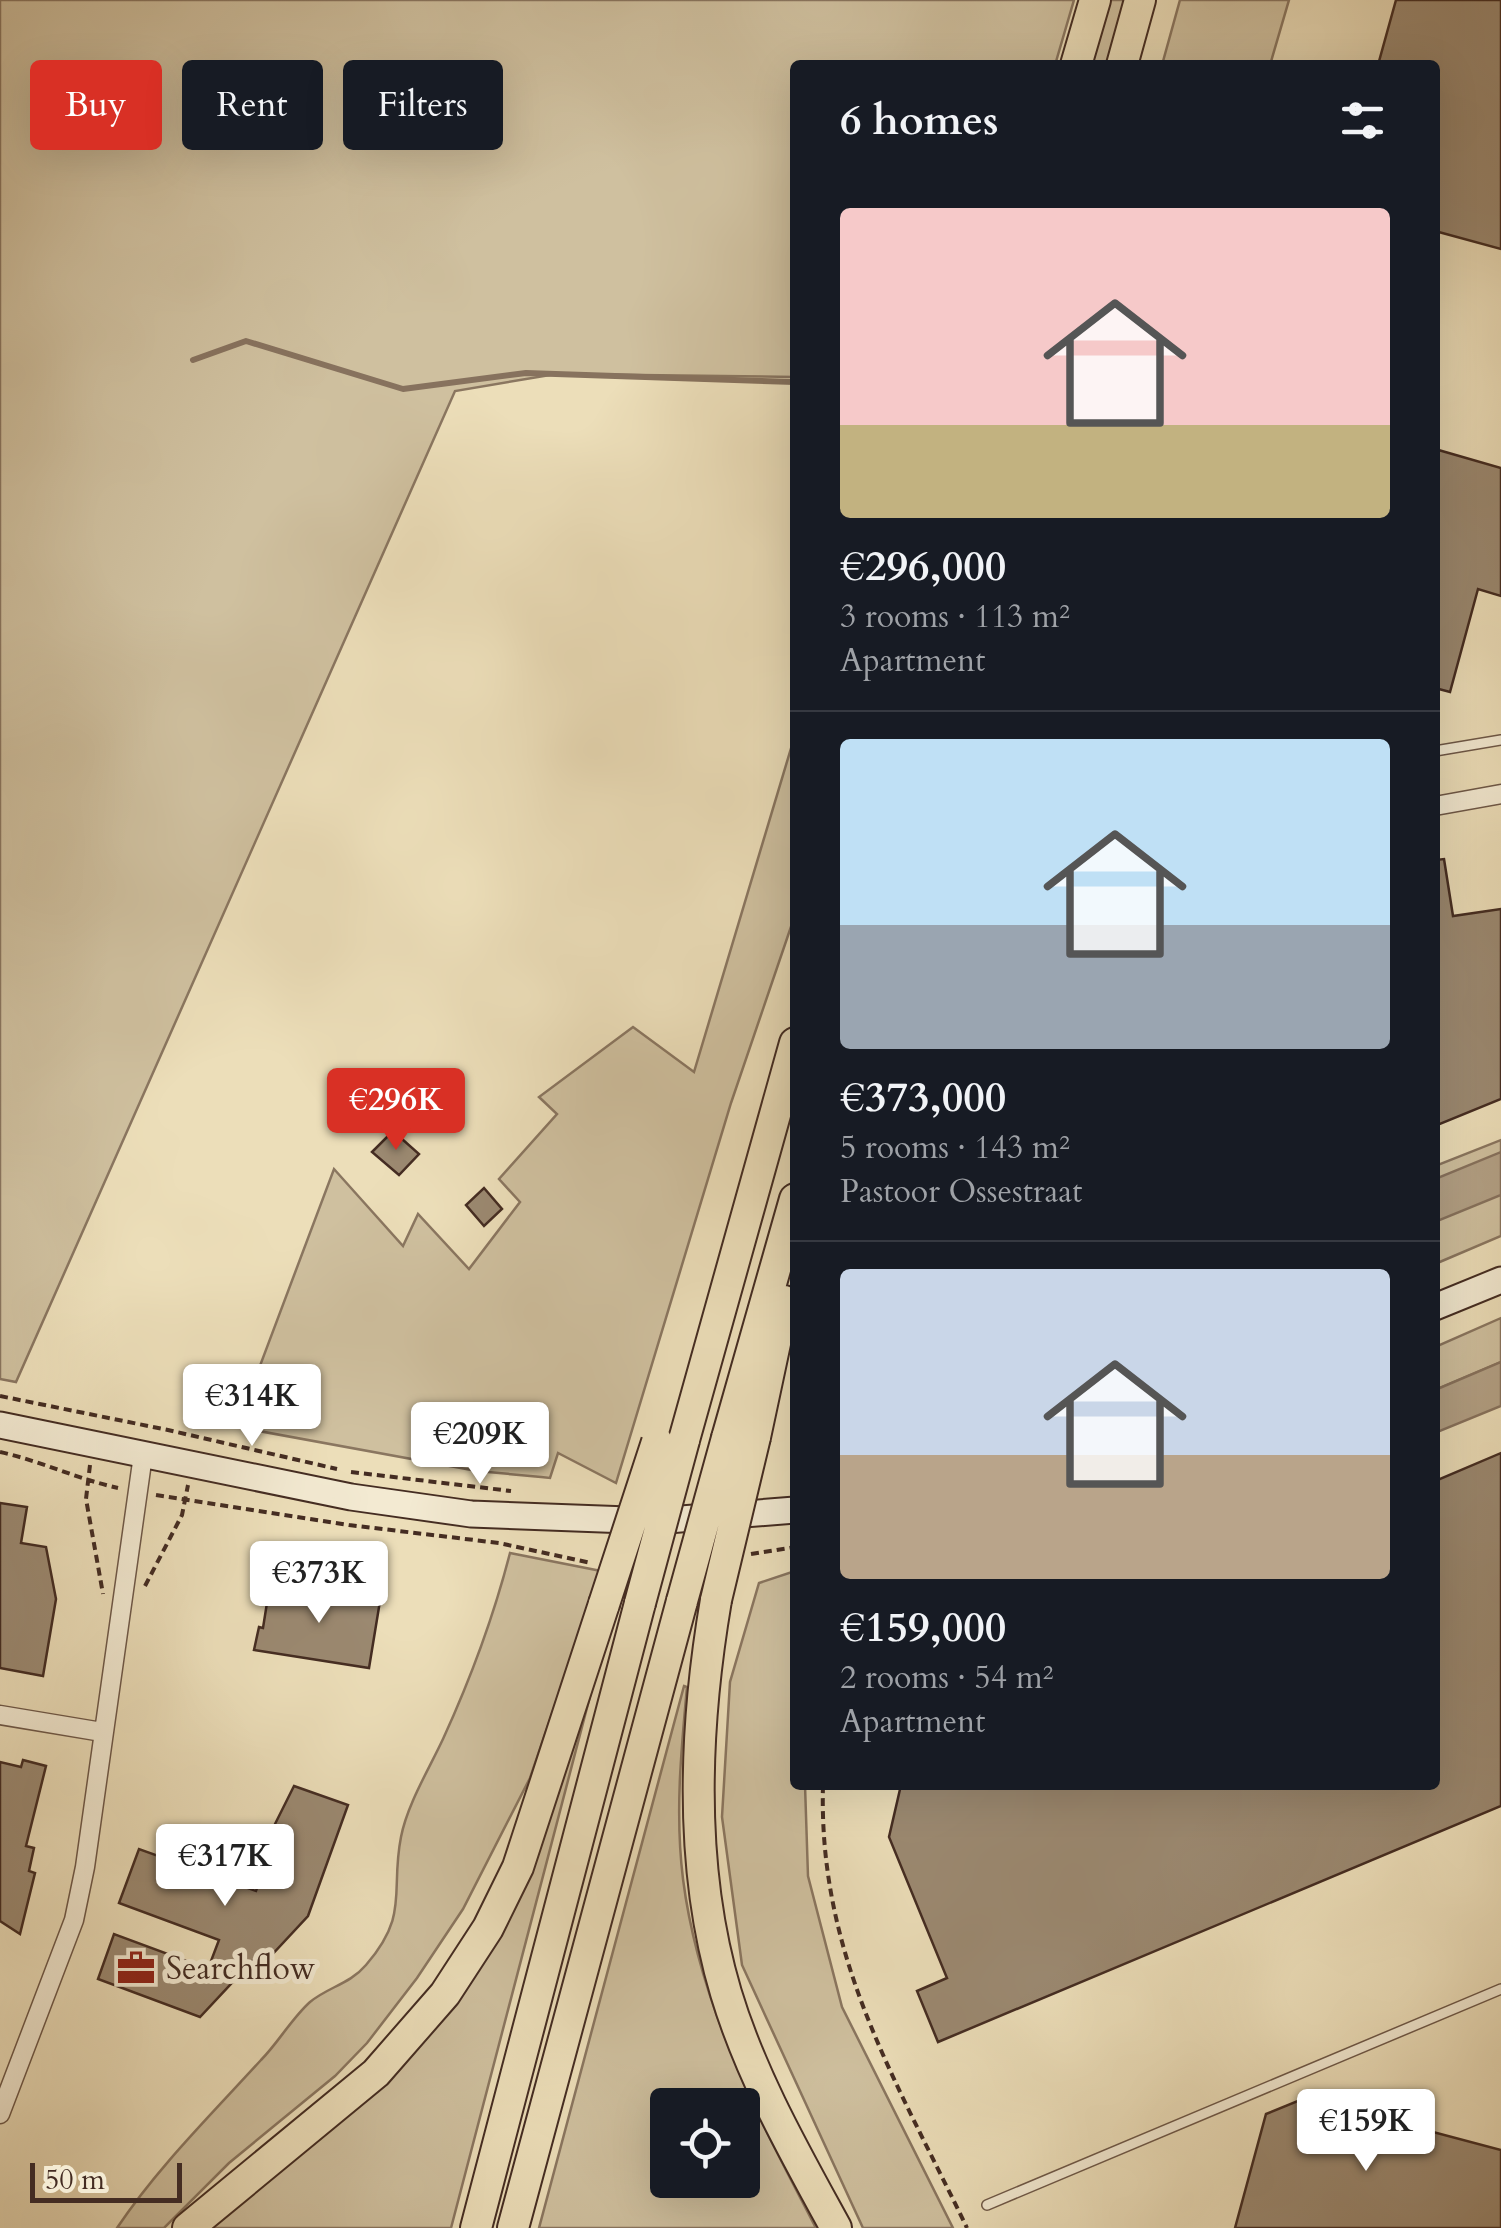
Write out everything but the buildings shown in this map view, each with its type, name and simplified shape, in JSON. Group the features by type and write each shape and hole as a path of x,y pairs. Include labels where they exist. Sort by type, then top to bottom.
{"highway":[{"path":"1077,60 1095,0"},
{"path":"1123,60 1140,0"},
{"path":"188,2228 376,2072 445,1994 488,1928 518,1867 604,1604 670,1441 698,1390 790,1061"},
{"path":"790,1220 741,1438 703,1678 699,1807 712,1935 726,1994 749,2057 836,2228"},
{"path":"512,2228 682,1601 781,1322 790,1259"},
{"path":"476,2228 640,1603 670,1441"}],"main road":[{"path":"1440,1305 1501,1280"},
{"path":"0,1425 351,1497 471,1514 604,1521 790,1510"}],"street":[{"path":"1440,805 1501,794"},
{"path":"0,2114 6,2074 74,1920 85,1867 143,1455"},
{"path":"0,1715 102,1732"}],"lane":[{"path":"1440,750 1501,740"},
{"path":"987,2205 1501,1988"}],"path":[{"path":"0,1396 349,1472 519,1492"},
{"path":"0,1452 40,1461 87,1481 86,1499 104,1594"},
{"path":"139,1598 182,1515 184,1500"},
{"path":"823,1790 826,1864 836,1929 854,1989 877,2046 967,2228"}],"shaded area":[{"path":"0,0 1074,0 1056,60 790,60 790,377 556,374 455,391 16,1382 0,1379"},
{"path":"1107,0 1137,0 1120,60 1089,60"},
{"path":"1180,0 1289,0 1271,60 1163,60"},
{"path":"790,752 790,930 731,1103 616,1483 558,1453 550,1478 477,1471 237,1427 334,1169 403,1246 418,1214 469,1269 520,1202 499,1179 557,1114 539,1097 633,1027 694,1072"},
{"path":"1501,1140 1501,1236 1440,1262 1440,1164"},
{"path":"1501,1152 1501,1195 1440,1220 1440,1177"},
{"path":"1501,1318 1501,1362 1440,1388 1440,1345"},
{"path":"1501,1362 1501,1406 1440,1431 1440,1388"},
{"path":"510,1553 601,1571 530,1778 463,1909 417,1978 367,2043 335,2076 229,2163 164,2228 117,2228 167,2163 303,2008 360,1971 380,1947 394,1917 404,1825 472,1671"},
{"path":"790,1573 790,1790 805,1790 808,1876 842,2007 953,2228 863,2228 742,1965 722,1817 730,1682 759,1583"},
{"path":"594,1681 451,2228 206,2228 407,2057"},
{"path":"684,1686 687,1687 679,1807 683,1879 702,1971 747,2088 650,2088 650,2198 760,2198 760,2117 816,2228 539,2228"}],"waterway":[{"path":"193,360 246,341 403,389 526,373 790,382"}],"place":[{"name":"Searchflow","path":"136,1968"}]}
